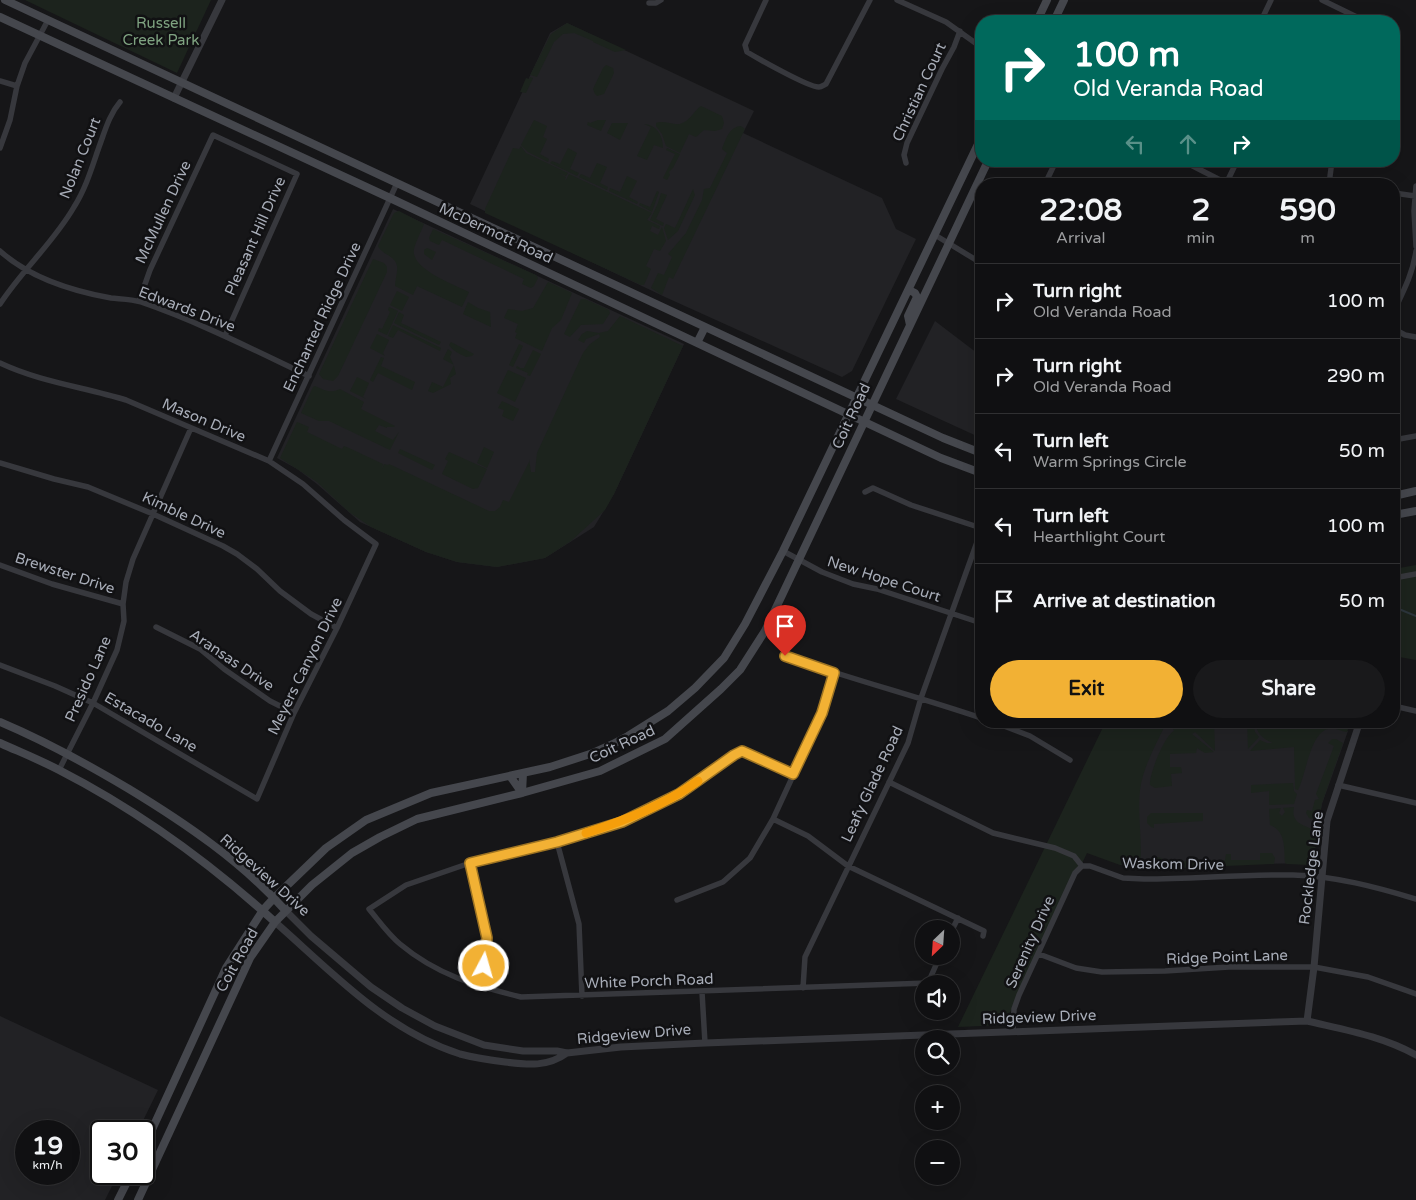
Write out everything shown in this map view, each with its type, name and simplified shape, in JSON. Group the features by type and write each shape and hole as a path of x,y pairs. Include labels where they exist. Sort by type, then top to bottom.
{"main road":[{"name":"McDermott Road","path":"5,0 590,274 975,451"},
{"path":"1040,15 1047,0"},
{"path":"1057,15 1064,0"},
{"name":"McDermott Road","path":"0,17 258,136 863,422 941,458 975,471"},
{"path":"100,64 107,48"},
{"path":"258,136 264,121"},
{"name":"Coit Road","path":"155,1124 226,968 263,910 326,848 366,820 431,794 567,762 613,744 668,711 696,688 724,658 734,644 783,551 975,150"},
{"name":"Coit Road","path":"138,1200 250,958 285,910 312,884 352,853 417,819 600,771 665,739 740,670 765,632 975,189"},
{"path":"583,289 590,274"},
{"path":"909,290 915,293 917,297 908,316 910,325"},
{"path":"697,344 705,327"},
{"path":"1400,495 1416,491"},
{"path":"1400,514 1416,511"},
{"name":"Ridgeview Drive","path":"0,722 68,754 113,779 175,818 244,870 285,910"},
{"name":"Ridgeview Drive","path":"0,743 59,770 134,814 218,872 275,922"},
{"path":"522,793 524,773"},
{"path":"510,776 522,793"},
{"path":"203,1016 219,1023"},
{"path":"164,1105 178,1112"},
{"path":"118,1200 126,1185"}],"street":[{"path":"174,98 222,0"},
{"path":"649,3 656,3 661,0"},
{"path":"766,0 745,46 747,52 762,62 805,83 818,87 826,84 870,0"},
{"path":"897,0 946,22 975,43"},
{"path":"1264,15 1271,0"},
{"path":"1322,0 1353,15"},
{"path":"0,148 10,120 17,86 25,63 48,20"},
{"name":"Christian Court","path":"906,163 904,155 907,144 960,31"},
{"path":"0,82 17,86"},
{"name":"Nolan Court","path":"0,304 13,284 27,270 74,208 91,171 108,121 114,108 120,102"},
{"name":"McMullen Drive","path":"139,301 150,270 213,135 297,174"},
{"path":"1195,167 1216,178"},
{"name":"Pleasant Hill Drive","path":"225,336 297,174"},
{"name":"Enchanted Ridge Drive","path":"269,461 397,183"},
{"path":"1416,186 1414,196 1416,246"},
{"path":"1400,194 1414,196"},
{"path":"934,235 963,250 975,259"},
{"name":"Edwards Drive","path":"0,251 42,278 111,298 139,301 225,336 309,376"},
{"path":"1400,299 1415,263 1416,251"},
{"path":"1400,332 1416,337"},
{"name":"Mason Drive","path":"0,363 20,372 126,400 269,461 303,484 339,516 376,544"},
{"name":"Presido Lane","path":"59,770 94,703 117,650 124,621 123,604 126,582 133,559 191,428"},
{"path":"1400,439 1416,436"},
{"name":"Kimble Drive","path":"0,462 54,479 88,486 238,554 280,591 311,614 337,628"},
{"path":"865,492 873,488 911,505 975,527"},
{"name":"Meyers Canyon Drive","path":"257,799 294,713 337,628 376,544"},
{"name":"Leafy Glade Road","path":"803,988 805,957 908,743 921,698 975,546"},
{"name":"New Hope Court","path":"783,551 822,572 853,584 878,589 975,622"},
{"name":"Brewster Drive","path":"0,565 52,584 123,604"},
{"path":"1400,577 1416,574"},
{"name":"Aransas Drive","path":"156,626 200,649 224,669 270,701 294,713"},
{"path":"785,656 975,716"},
{"name":"Estacado Lane","path":"0,665 94,703 257,799"},
{"path":"677,900 723,882 750,858 773,819 822,713 834,673"},
{"path":"1400,707 1416,711"},
{"path":"1009,728 1030,736 1070,760"},
{"name":"Rockledge Lane","path":"1307,1021 1314,967 1327,821 1358,728"},
{"path":"480,987 487,938 470,863 557,842 622,822 679,794 742,751 793,774"},
{"name":"Waskom Drive","path":"889,782 993,832 1055,848 1074,856 1082,866 1090,866 1123,878 1294,875 1322,877 1373,886 1416,899"},
{"path":"1338,785 1416,803"},
{"path":"773,819 808,836 848,866 958,918 984,932 983,936"},
{"path":"557,842 579,924 582,996"},
{"name":"White Porch Road","path":"470,863 406,885 369,910 399,944 440,972 480,987 522,997 928,983 936,965"},
{"name":"Serenity Drive","path":"1013,1032 1014,1009 1075,873 1082,866"},
{"name":"Ridgeview Drive","path":"285,910 311,936 370,988 402,1008 435,1026 484,1045 523,1051 557,1051 567,1053 621,1047 705,1042 1307,1021 1368,1034 1401,1046 1416,1055"},
{"name":"Ridgeview Drive","path":"275,922 369,1005 403,1028 429,1041 460,1054 511,1063 533,1064 556,1061 567,1053"},
{"name":"Ridge Point Lane","path":"1039,954 1076,968 1102,972 1165,972 1229,967 1314,967 1368,977 1416,994"},
{"path":"702,992 705,1042"}],"shaded area":[{"path":"567,23 754,111 743,133 882,198 896,229 916,239 852,371 842,377 665,297 470,204 550,33"},
{"path":"393,209 684,344 614,494 594,527 545,558 497,567 457,562 426,552 360,522 317,484 297,469 277,458"},
{"path":"935,321 975,351 975,435 896,399"},
{"path":"1146,728 1340,728 1348,731 1322,804 1312,863 1245,864 1156,869 1121,865 1087,851"},
{"path":"0,1016 158,1090 143,1120 90,1120 90,1185 112,1185 105,1200 0,1200"}],"green space":[{"name":"Russell Creek Park","path":"25,0 211,0 177,73"},
{"path":"567,23 626,50 615,52 574,33 563,34 554,42 537,77 530,75 551,34"},
{"path":"606,65 613,68 614,73 604,94 597,96 593,89"},
{"path":"530,77 533,78 526,93 520,92 526,78 529,79"},
{"path":"701,106 722,116 724,123 722,129 715,131 704,130 696,137 689,134 680,153 666,146 656,123 680,124 687,121"},
{"path":"534,120 547,126 543,137 547,139 540,154 549,159 548,162 528,152 521,145"},
{"path":"606,120 601,131 587,125 588,122"},
{"path":"612,123 628,123 620,140 607,133"},
{"path":"644,124 656,129 663,144 663,148 654,145 647,160 637,156 651,127"},
{"path":"741,126 745,129 673,279 669,277 662,295 651,288 658,273 664,275 672,257 668,254 686,233 702,200 704,189 710,188 727,153 722,149 729,134"},
{"path":"521,146 526,153 568,173 566,176 558,173 566,177 565,180 569,174 652,213 647,220 660,226 659,229 652,226 650,231 658,235 662,227 666,241 660,251 654,249 646,266 651,269 644,285 485,213 485,209 513,148 519,149"},
{"path":"568,148 577,153 570,169 579,173 577,176 550,163 552,161 560,164"},
{"path":"667,148 680,154 669,172 670,175 667,180 663,178 675,154 666,150"},
{"path":"597,163 607,167 600,183 608,187 607,190 579,177 581,174 590,178"},
{"path":"627,176 637,181 629,197 638,202 637,204 609,191 610,188 620,192"},
{"path":"693,189 695,195 678,231 668,240 664,228 666,224 675,228"},
{"path":"657,191 659,192 652,212 639,205 640,203 650,207"},
{"path":"661,193 667,195 656,219 664,223 663,226 650,220"},
{"path":"399,211 424,224 414,249 419,263 426,270 444,281 469,292 462,307 417,286 413,295 395,286 396,262 378,246 394,213"},
{"path":"433,229 536,275 538,278 534,286 531,288 522,284 524,279 442,240 439,245 430,241 429,238"},
{"path":"427,248 436,252 432,260 424,254 424,250"},
{"path":"373,259 384,263 387,267 387,272 338,376 333,381 323,379 319,374"},
{"path":"548,282 572,293 561,320 552,328 542,351 515,338 518,324 504,318 508,309 522,311 533,308"},
{"path":"397,291 409,297 402,311 390,305"},
{"path":"581,299 609,310 610,313 603,324 581,325 570,337 564,334"},
{"path":"468,302 490,312 491,327 463,314"},
{"path":"389,307 398,311 387,335 378,331 379,328 382,329 390,312 388,310"},
{"path":"399,312 404,315 401,323 441,342 439,345 394,323"},
{"path":"620,316 683,346 605,510 571,541 545,558 497,567 457,562 426,552 371,527 349,512 317,482 280,458 297,422 309,427 307,432 342,449 344,446 383,464 382,469 384,464 389,464 489,511 495,511 500,507 503,500 509,502 529,459 531,472 535,472 537,453 583,353 590,344 600,337 599,334 586,339 584,343 578,340 587,331 599,333 608,331"},
{"path":"393,325 441,348 440,351 398,330 393,338 388,336"},
{"path":"377,334 389,340 383,353 385,356 370,348"},
{"path":"451,342 474,354 466,357 461,355 449,345"},
{"path":"519,344 523,346 513,367 509,365"},
{"path":"448,349 452,352 450,357 453,365 443,359"},
{"path":"533,350 541,354 530,376 527,375 528,373 516,368 517,366 524,368"},
{"path":"381,357 384,358 381,366 415,382 412,390 378,373 373,382 370,380"},
{"path":"454,365 456,374 450,378 451,384 433,393 428,391 432,382 443,387"},
{"path":"508,370 526,378 515,402 497,393"},
{"path":"357,377 369,383 363,397 366,399 350,391"},
{"path":"315,386 330,391 340,389 364,402 361,409 395,426 387,428 379,425 375,431 393,440 399,432 390,450 329,421 319,421 301,413"},
{"path":"502,401 519,409 513,421 502,416 504,410 498,408"},
{"path":"484,447 494,452 487,468 477,463"},
{"path":"400,449 435,465 432,470 398,453"},
{"path":"449,452 487,469 478,488 473,489 442,474 448,461 445,459"},
{"path":"1416,565 1416,660 1400,657 1400,568"},
{"path":"1103,728 1164,728 1144,772 1140,790 1140,867 1120,865 1087,853 1004,1025 958,1027"},
{"path":"1172,728 1214,728 1215,751 1195,732 1192,734 1214,752 1205,753 1197,748 1196,753 1170,754 1170,767 1181,767 1182,773 1171,774 1172,786 1155,788 1150,785 1150,780 1155,764 1166,740 1174,731"},
{"path":"1247,728 1254,728 1259,737 1248,749"},
{"path":"1348,728 1347,732 1328,729 1317,738 1309,755 1298,790 1295,789 1294,747 1250,751 1260,740 1273,743 1266,740 1257,729"},
{"path":"1332,739 1343,743 1322,803 1319,820 1309,818 1306,813 1307,810 1312,811 1315,800 1319,799 1316,794 1334,746 1328,743"},
{"path":"1293,783 1294,791 1297,794 1294,804 1269,805 1269,791 1251,793 1251,785"},
{"path":"1294,807 1293,813 1297,821 1317,832 1314,862 1310,865 1285,863 1282,836 1279,831 1270,825 1269,809 1281,808 1279,813 1282,816 1285,812 1283,808"},
{"path":"1151,813 1203,813 1203,821 1154,824 1154,828 1147,823 1147,817"},
{"path":"1260,853 1272,853 1275,858 1274,864 1156,869 1156,857 1162,858 1164,862 1225,860 1226,854 1231,854 1231,860 1260,860"}],"waterway":[{"path":"1400,609 1416,616"}],"slow traffic":[{"path":"586,833 622,822 679,794 698,781"}],"route":[{"path":"484,966 487,938 470,863 557,842 622,822 679,794 738,752 742,751 793,774 822,713 834,673 785,656"}]}
